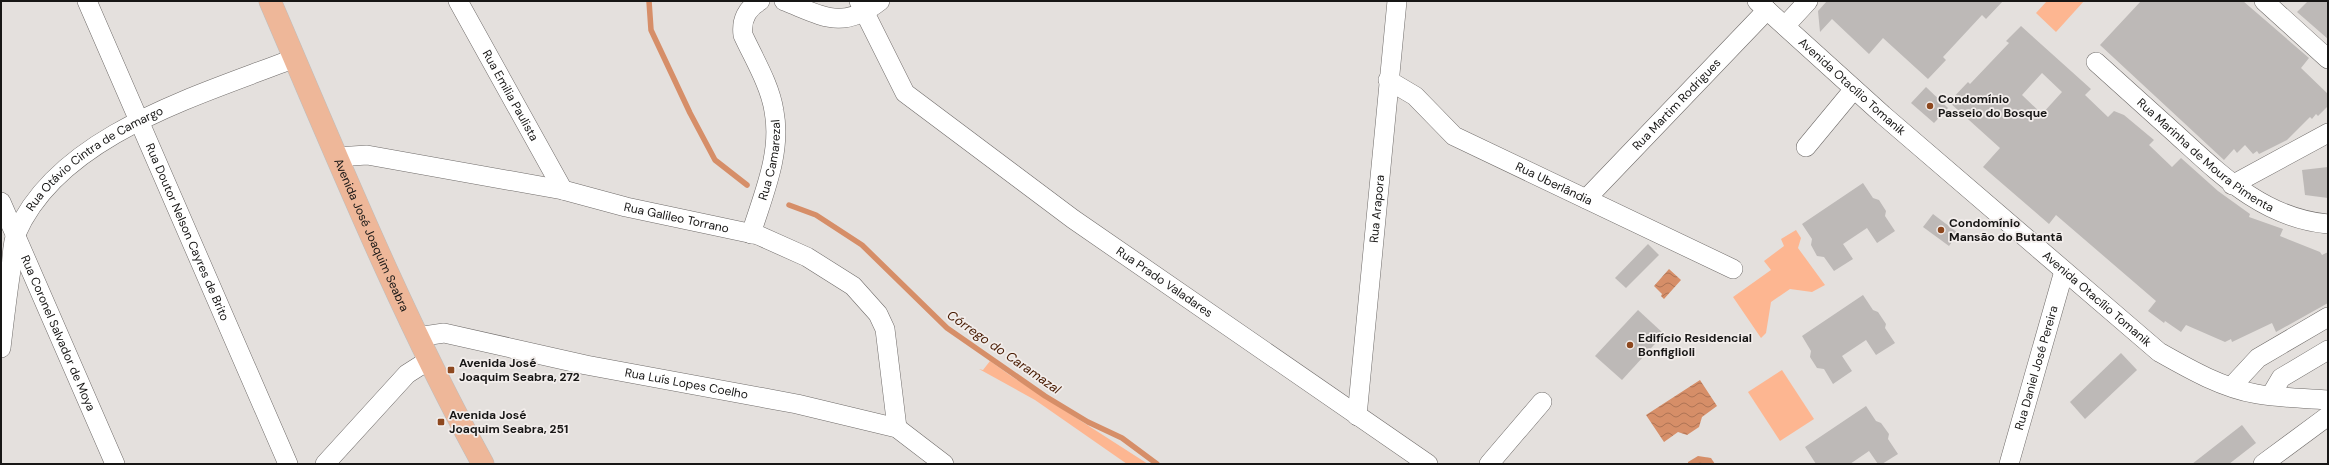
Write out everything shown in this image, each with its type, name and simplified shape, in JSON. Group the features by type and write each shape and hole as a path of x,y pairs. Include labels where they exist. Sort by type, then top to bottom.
{"main road":[{"name":"Avenida José Joaquim Seabra","path":"270,1 417,337 483,464"}],"street":[{"name":"Rua Doutor Nelson Cayres de Brito","path":"87,1 288,464"},
{"name":"Rua Emilia Paulista","path":"458,1 563,190"},
{"name":"Rua Camarezal","path":"751,234 769,179 775,150 774,112 743,35 742,28 744,18 760,1"},
{"path":"784,1 817,16 842,18 862,7 880,1"},
{"name":"Rua Arapora","path":"1357,416 1388,80 1397,1"},
{"path":"1785,26 1808,1"},
{"path":"2265,1 2328,59"},
{"name":"Avenida Otacílio Tomanik","path":"1762,6 1854,89 2064,272 2159,352 2186,368 2257,394 2328,400"},
{"name":"Rua Martim Rodrigues","path":"1586,200 1762,6"},
{"name":"Rua Prado Valadares","path":"862,7 906,93 1073,219 1428,464"},
{"name":"Rua Otávio Cintra de Camargo","path":"1,348 15,236 36,199 71,164 96,145 139,120 294,58"},
{"name":"Rua Marinha de Moura Pimenta","path":"2096,62 2232,185 2264,204 2297,218 2328,224"},
{"name":"Rua Uberlândia","path":"1388,80 1415,96 1454,136 1732,269"},
{"path":"1806,147 1854,89"},
{"path":"2232,185 2328,133"},
{"name":"Rua Galileo Torrano","path":"337,157 367,155 563,190 626,207 751,234 778,244 833,273 853,286 878,314 886,330 897,428"},
{"name":"Rua Coronel Salvador de Moya","path":"1,202 115,464"},
{"name":"Rua Daniel José Pereira","path":"2009,464 2064,272"},
{"path":"2232,386 2258,358 2328,317"},
{"name":"Rua Luís Lopes Coelho","path":"417,337 444,333 586,365 797,404 897,428 944,464"},
{"path":"2271,395 2281,378 2328,350"},
{"path":"325,464 407,374 429,360"},
{"path":"1489,464 1542,402"},
{"path":"2263,464 2328,416"}],"shaded area":[{"path":"2047,1 2084,1 2056,32 2036,13"},
{"path":"1796,230 1801,238 1798,248 1825,285 1812,292 1790,289 1771,302 1766,333 1761,338 1733,297 1771,270 1764,261 1784,246 1781,239"},
{"path":"990,361 1148,464 1127,464 1035,400 979,369 983,370"},
{"path":"1782,370 1814,419 1780,441 1748,392"}],"water":[{"path":"1669,269 1681,280 1664,299 1661,296 1662,294 1654,286"},
{"path":"1700,380 1717,406 1702,417 1699,427 1687,435 1678,432 1664,442 1646,415"},
{"path":"1698,456 1711,458 1715,464 1688,464 1688,462"}],"building":[{"path":"1827,1 2003,1 1986,19 1982,15 1943,57 1946,60 1928,79 1883,38 1869,54 1832,19 1820,32 1818,11"},
{"path":"2141,1 2243,1 2309,58 2301,68 2328,94 2328,106 2318,116 2316,114 2312,119 2310,117 2287,140 2259,154 2257,151 2253,154 2245,145 2237,153 2234,149 2224,160 2100,45"},
{"path":"2308,1 2328,1 2328,39 2297,12"},
{"path":"2021,26 2091,89 2085,95 2108,117 2114,111 2124,115 2154,140 2149,145 2172,167 2181,158 2218,191 2250,214 2249,217 2283,229 2280,236 2320,252 2322,255 2328,252 2328,303 2276,332 2272,323 2232,342 2231,339 2225,342 2186,325 2181,332 2165,321 2164,323 2148,311 2156,301 2056,215 2049,224 1983,167 2000,148 1949,102 1968,82 1970,84 2009,43 2006,41","holes":["2042,73 2062,92 2042,114 2022,95"]},
{"name":"Condomínio Passeio do Bosque","path":"1926,87 1948,108 1934,123 1911,103"},
{"path":"2328,167 2328,198 2305,195 2302,170"},
{"path":"1863,183 1873,198 1879,200 1886,211 1885,216 1895,231 1877,243 1867,228 1843,244 1853,259 1834,271 1824,257 1817,256 1811,245 1812,239 1802,224"},
{"name":"Condomínio Mansão do Butantã","path":"1933,214 1958,233 1949,246 1923,227"},
{"path":"1648,244 1659,255 1626,288 1615,278"},
{"path":"1863,295 1873,310 1878,312 1886,324 1885,328 1895,343 1876,355 1866,340 1842,356 1852,371 1833,384 1824,369 1817,368 1810,357 1811,351 1802,336"},
{"name":"Edifício Residencial Bonfiglioli","path":"1638,310 1664,334 1622,380 1595,356"},
{"path":"2121,353 2137,370 2085,419 2070,402"},
{"path":"1866,406 1876,421 1881,423 1889,434 1888,439 1898,454 1882,464 1878,464 1869,451 1850,464 1816,464 1805,447"},
{"path":"2242,425 2256,443 2229,464 2192,464"}],"waterway":[{"name":"Córrego do Caramazal","path":"649,1 651,30 690,113 715,160 747,185"},
{"name":"Córrego do Caramazal","path":"789,205 816,215 862,245 947,328 1045,396 1088,422 1122,438 1157,464"}],"place":[{"name":"Condomínio Passeio do Bosque","path":"1930,106"},
{"name":"Condomínio Mansão do Butantã","path":"1941,230"},
{"name":"Edifício Residencial Bonfiglioli","path":"1630,345"},
{"name":"Avenida José Joaquim Seabra, 272","path":"451,370"},
{"name":"Avenida José Joaquim Seabra, 251","path":"441,422"}]}
